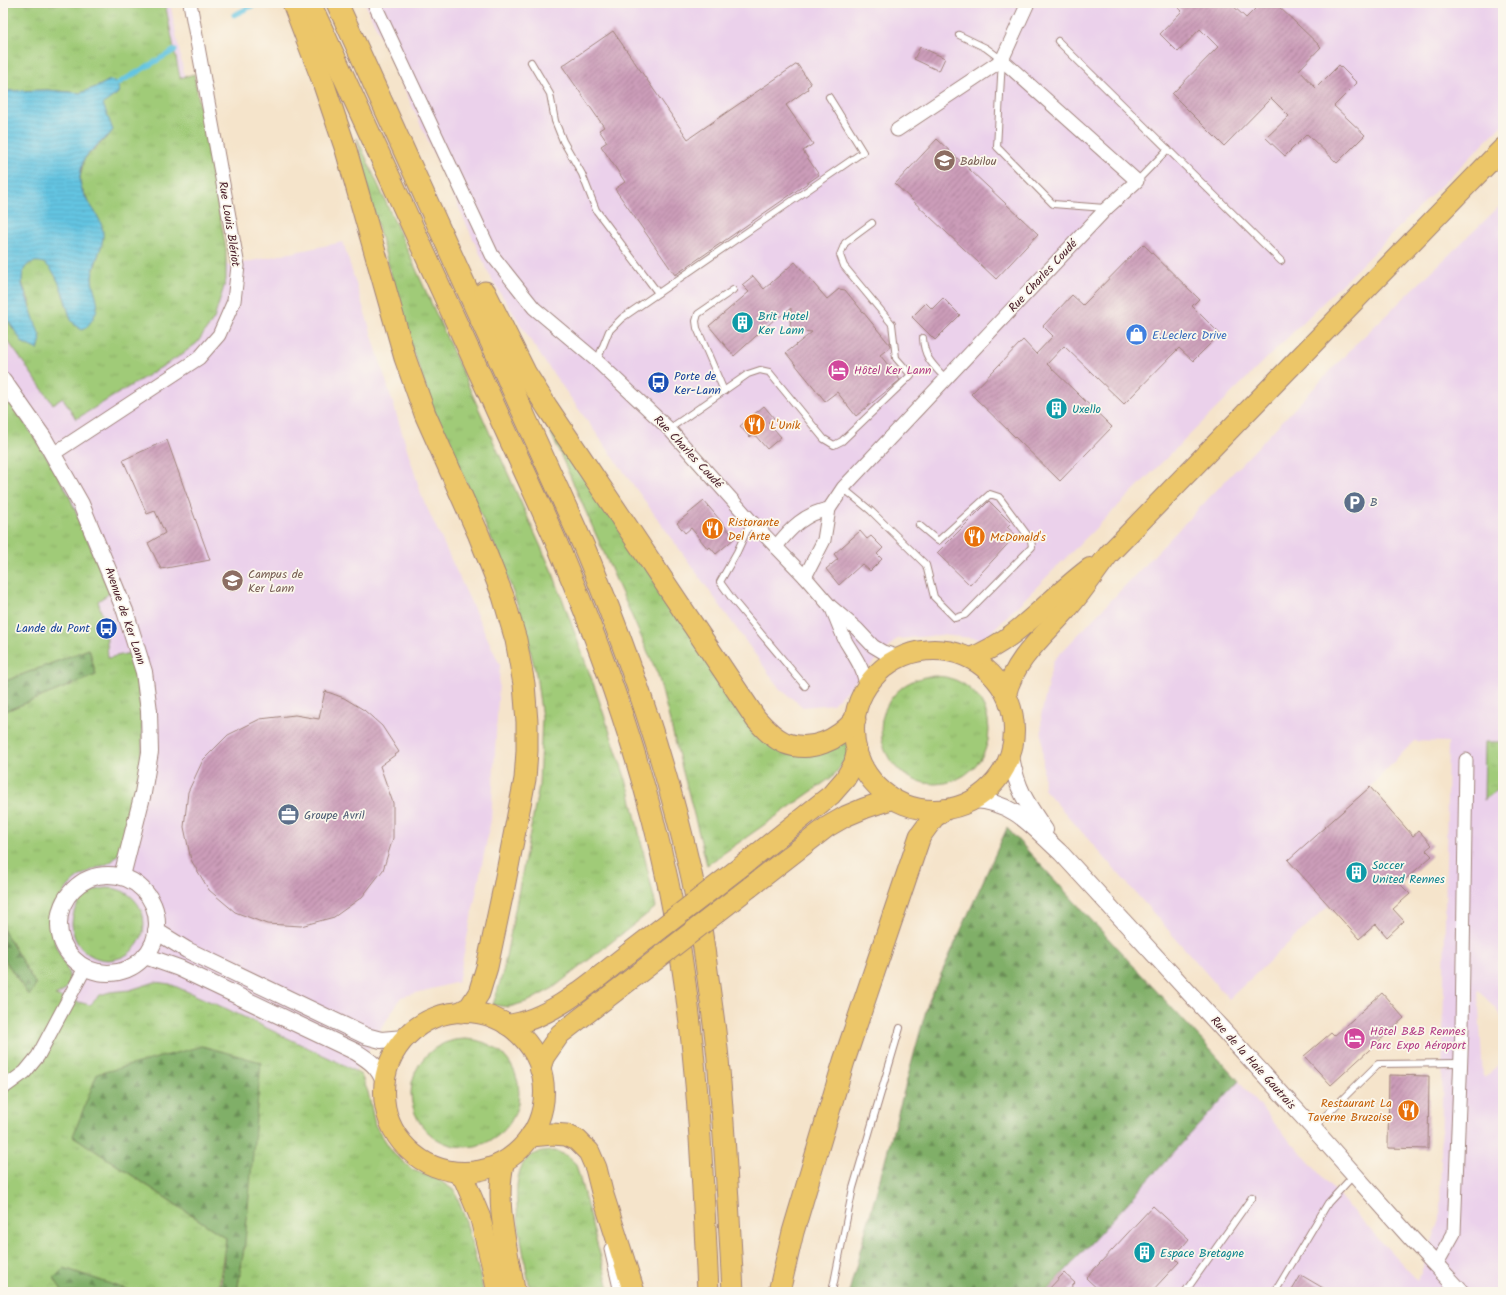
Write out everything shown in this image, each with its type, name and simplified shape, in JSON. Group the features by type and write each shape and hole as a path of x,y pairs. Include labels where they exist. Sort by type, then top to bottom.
{"highway":[{"path":"293,3 322,79 346,150 405,358 425,414 478,533 503,596 516,640 524,684 527,722 525,779 487,968 479,993 470,1007 462,1012"},
{"path":"310,3 564,560 614,692 643,784 668,884 683,971 694,1063 701,1142 708,1292"},
{"path":"338,3 582,542 603,593 633,675 666,774 690,870 705,957 718,1057 733,1292"},
{"path":"349,3 405,117 491,305 525,372 572,445 756,719 768,732 785,743 800,746 817,745 829,741 849,727 855,720"},
{"path":"778,1292 793,1232 844,1061 920,836 934,817 944,810"},
{"path":"531,1136 552,1134 566,1135 577,1140 589,1152 596,1168 602,1192 634,1292"}],"main road":[{"path":"1006,694 1008,685 1016,668 1028,651 1069,608 1109,554 1503,148"},
{"path":"970,658 994,647 1017,632 1046,607 1071,582 1109,554"},
{"path":"935,650 947,651 970,658 987,669 995,677 1006,694 1014,718 1014,744 1011,756 993,786 974,800 955,808 944,810 922,810 901,804 892,799 870,778 862,765 857,751 855,740 855,720 859,703 866,688 881,670 900,658 912,653 935,650"},
{"path":"507,1025 534,1018 554,1008 578,992 747,862 831,795 845,780 854,764 857,751"},
{"path":"540,1069 544,1057 560,1034 750,887 827,828 846,816 892,799"},
{"path":"462,1012 477,1013 493,1017 507,1025 522,1037 533,1052 540,1069 544,1086 543,1104 539,1120 531,1136 515,1155 504,1162 489,1169 473,1172 456,1173 441,1170 426,1164 412,1155 401,1143 392,1129 386,1114 384,1098 384,1082 388,1066 404,1038 430,1019 445,1014 462,1012"},
{"path":"504,1162 502,1169 503,1226 515,1292"},
{"path":"456,1173 464,1179 480,1217 497,1292"}],"street":[{"name":"Rue Louis Blériot","path":"53,454 199,358 219,335 234,301 238,266 190,3"},
{"name":"Rue Charles Coudé","path":"374,3 492,255 534,308 597,361 670,429 751,521 805,577 830,606"},
{"path":"897,130 1002,60 1028,3"},
{"path":"1002,60 1137,181"},
{"name":"Rue Charles Coudé","path":"805,577 824,540 829,509 843,488 1107,208 1137,181"},
{"name":"Avenue de Ker Lann","path":"3,380 43,437 81,504 125,611 144,672 150,711 150,752 143,793 122,876"},
{"path":"776,547 784,536 798,522 815,512 829,509"},
{"path":"830,606 857,629 873,646 883,652 900,658"},
{"path":"830,606 846,641 857,657 866,678 866,688"},
{"name":"Rue de la Haie Gautrais","path":"1011,756 1015,779 1021,793 1061,853"},
{"path":"1436,1265 1454,1233 1460,1063 1466,760"},
{"name":"Rue de la Haie Gautrais","path":"974,800 996,803 1018,814 1061,853 1314,1128 1461,1292"},
{"path":"111,874 122,876 140,886 146,893 155,911 156,931 154,940 145,956 130,968 112,973 103,973 85,968 69,953 63,944 59,922 62,906 71,891 89,878 111,874"},
{"path":"156,931 187,950 366,1036 381,1040 404,1038"},
{"path":"145,956 179,968 356,1052 370,1060 380,1071 384,1082"},
{"path":"3,1088 25,1072 38,1056 85,968"},
{"path":"602,1192 606,1232 621,1292"}],"lane":[{"path":"958,35 986,48 1002,60 997,147 1053,204 1107,208"},
{"path":"1058,41 1281,260"},
{"path":"531,62 550,94 555,121 563,141 582,174 596,210 658,293"},
{"path":"597,361 610,332 622,318 863,152 828,97"},
{"path":"1137,181 1168,149"},
{"path":"670,429 748,374 760,370 769,372 824,439 834,445 842,441 911,375 896,358 892,324 844,266 840,255 845,243 872,223"},
{"path":"724,391 697,328 696,321 698,314 733,290"},
{"path":"923,338 926,356 946,379"},
{"path":"843,488 871,511 926,566 934,598 954,618 965,615 1032,547 1031,540 999,497 990,494 938,541 919,525"},
{"path":"751,521 737,552 720,582 804,686"},
{"path":"832,1292 853,1188 900,1028"},
{"path":"1314,1128 1378,1064 1460,1063"},
{"path":"1275,1292 1328,1203 1354,1174"},
{"path":"1184,1292 1252,1197"}],"shaded area":[{"name":"Campus de Ker Lann","path":"3,3 170,3 185,80 207,152 228,266 343,242 422,497 500,665 491,820 458,982 401,997 342,1092 164,1008 3,1086"},
{"path":"365,3 1503,3 1503,124 984,639 940,635 897,639 833,704 803,707 780,689 542,358 492,280"},
{"name":"B","path":"1503,203 1503,1018 1478,989 1483,1078 1503,1063 1503,1292 1046,1292 1239,1081 1350,1208 1418,1281 1440,1219 1448,742 1414,741 1370,787 1288,860 1329,905 1229,999 1044,789 1041,716 1053,661 1358,342"}],"green space":[{"path":"3,3 165,3 180,78 194,74 226,249 226,280 214,319 197,343 178,357 76,419 63,398 53,404 8,341 5,343 3,342 3,313 23,343 29,323 31,306 23,283 22,274 26,266 34,261 42,262 49,266 59,283 71,320 96,298 93,289 92,277 103,238 88,200 81,188 80,178 84,159 110,134 102,104 118,93 110,80 80,93 48,90 3,91"},
{"path":"357,138 554,576 596,691 629,789 656,907 553,988 529,1001 509,1007 493,1005 503,972 539,786 542,718 536,674 522,617 501,560 434,411 409,340 369,194"},
{"path":"3,391 39,444 68,493 110,593 98,601 106,628 108,658 130,653 141,708 142,750 140,771 119,853 105,865 77,878 64,893 56,911 54,936 56,946 69,974 69,980 68,986 55,996 90,1005 100,995 110,992 130,990 155,982 170,984 227,1009 344,1065 361,1075 368,1092 375,1125 394,1154 413,1170 439,1180 455,1191 465,1218 483,1292 237,1292 245,1242 73,1136 226,1238 218,1292 134,1292 64,1268 54,1278 63,1292 3,1292 3,957 28,995 36,985 3,929 3,712 96,675 89,649 3,682"},
{"path":"539,406 760,737 850,739 845,760 832,777 707,865 658,675"},
{"path":"89,649 96,675 3,712 3,682"},
{"path":"935,676 956,680 973,692 985,709 989,730 985,751 973,768 956,780 935,784 914,780 897,768 885,751 881,730 885,709 897,692 914,680"},
{"path":"1485,742 1503,742 1503,786 1484,800"},
{"path":"1007,828 1239,1081 1046,1292 849,1292 928,1003"},
{"path":"108,888 128,894 138,904 144,924 138,944 128,954 108,960 88,954 78,944 72,924 78,904 88,894"},
{"path":"3,929 36,985 29,996 3,957"},
{"path":"465,1039 486,1043 503,1055 515,1072 519,1093 515,1114 503,1131 486,1143 465,1147 444,1143 427,1131 415,1114 411,1093 415,1072 427,1055 444,1043"},
{"path":"202,1046 261,1062 245,1242 237,1292 219,1292 226,1238 73,1136 97,1074"},
{"path":"555,1151 566,1155 576,1164 610,1292 530,1292 519,1223 517,1186 520,1171 529,1157 539,1152"},
{"path":"64,1268 134,1292 63,1292 54,1278"}],"water":[{"path":"110,80 114,81 119,88 118,93 103,104 113,130 85,157 80,176 82,191 100,221 103,233 103,240 92,278 97,300 96,311 94,317 85,328 82,330 76,326 71,320 58,281 53,272 47,265 40,262 31,263 28,265 23,272 22,284 41,339 38,350 23,343 3,313 3,91 48,90 80,93"}],"building":[{"path":"1174,3 1230,3 1246,18 1261,3 1275,3 1321,47 1299,70 1316,88 1339,65 1357,83 1334,106 1365,135 1337,163 1307,134 1285,156 1266,138 1289,116 1271,98 1224,146 1172,94 1218,47 1200,29 1178,52 1160,34 1182,11"},
{"path":"613,31 688,139 797,64 811,84 807,87 808,89 786,105 813,144 803,151 819,175 675,275 615,189 625,182 601,146 607,142 599,130 604,127 562,66"},
{"path":"920,47 945,58 939,71 914,59"},
{"path":"937,139 1038,234 996,279 895,184"},
{"path":"1143,244 1199,299 1192,306 1220,334 1193,361 1179,348 1124,404 1064,346 1047,364 1112,427 1060,481 971,394 1023,340 1036,354 1053,336 1043,326 1072,295 1083,305"},
{"path":"795,262 827,299 839,289 845,290 890,345 890,347 880,355 900,380 856,416 837,392 825,401 786,353 812,332 790,330 791,308 778,318 777,317 734,356 709,326 749,292 742,285 753,276 764,289"},
{"path":"943,298 960,315 935,340 912,317 926,303 932,309"},
{"path":"764,406 774,418 768,422 781,437 767,449 754,434 750,437 740,426"},
{"path":"167,440 210,560 161,569 148,543 165,533 155,511 147,514 123,460"},
{"path":"704,501 735,538 716,554 710,547 708,549 691,528 685,533 677,523"},
{"name":"McDonald's","path":"989,501 1011,523 1007,527 1016,535 970,585 937,553"},
{"path":"860,531 867,539 871,536 883,548 877,554 882,559 870,571 862,564 839,585 826,569 838,559 834,554"},
{"name":"Groupe Avril","path":"325,691 344,698 364,710 382,726 399,752 380,766 393,803 393,838 383,870 362,897 334,917 301,926 267,924 235,912 209,890 191,860 184,827 188,792 203,760 228,735 260,719 295,715 319,719"},
{"name":"Soccer United Rennes","path":"1370,787 1413,836 1419,831 1432,845 1426,850 1432,856 1400,884 1410,894 1393,909 1404,921 1387,937 1376,924 1359,939 1288,860"},
{"name":"Hôtel B&B Rennes Parc Expo Aéroport","path":"1382,993 1404,1018 1331,1085 1304,1056 1331,1033 1334,1036"},
{"name":"Restaurant La Taverne Bruzoise","path":"1389,1075 1429,1076 1428,1149 1388,1148"},
{"name":"Espace Bretagne","path":"1153,1206 1189,1239 1174,1257 1179,1262 1151,1292 1101,1292 1086,1278"},
{"path":"1064,1273 1075,1283 1067,1292 1046,1292"},
{"path":"1301,1275 1330,1292 1291,1292"}],"waterway":[{"path":"234,15 258,3"},
{"path":"117,84 175,50"}],"place":[{"name":"Babilou","path":"944,161"},
{"name":"Brit Hotel Ker Lann","path":"742,323"},
{"name":"E.Leclerc Drive","path":"1137,335"},
{"name":"Hôtel Ker Lann","path":"838,370"},
{"name":"Porte de Ker-Lann","path":"659,383"},
{"name":"Uxello","path":"1057,409"},
{"name":"L'Unik","path":"755,425"},
{"name":"B","path":"1354,502"},
{"name":"Ristorante Del Arte","path":"713,529"},
{"name":"McDonald's","path":"975,537"},
{"name":"Campus de Ker Lann","path":"232,581"},
{"name":"Lande du Pont","path":"106,628"},
{"name":"Groupe Avril","path":"289,815"},
{"name":"Soccer United Rennes","path":"1356,872"},
{"name":"Hôtel B&B Rennes Parc Expo Aéroport","path":"1355,1038"},
{"name":"Restaurant La Taverne Bruzoise","path":"1408,1110"},
{"name":"Espace Bretagne","path":"1144,1253"}]}
